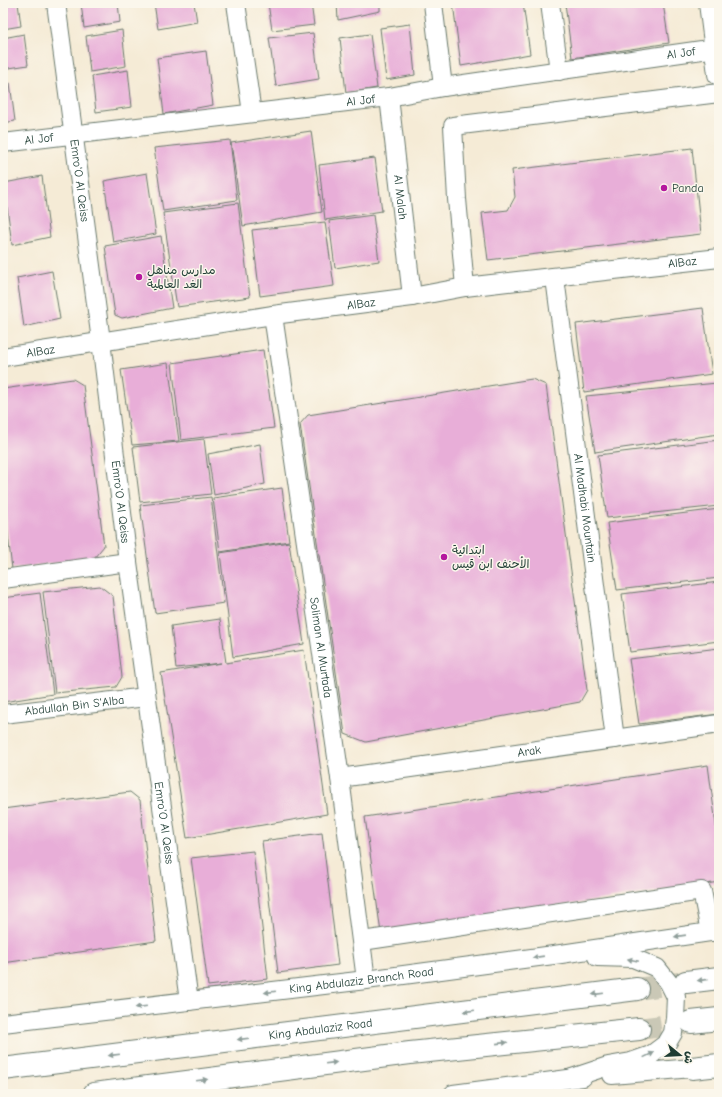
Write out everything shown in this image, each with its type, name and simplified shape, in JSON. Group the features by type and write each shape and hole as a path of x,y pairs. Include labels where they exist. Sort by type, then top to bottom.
{"main road":[{"path":"710,3 719,74"},
{"path":"686,982 719,978"},
{"name":"King Abdulaziz Road","path":"3,1068 637,989"},
{"path":"691,1022 719,1019"},
{"path":"94,1094 410,1053 639,1029"},
{"path":"692,1068 719,1065"}],"street":[{"name":"Emro'O Al Qeiss","path":"56,3 101,341 128,562 189,1001"},
{"path":"236,3 252,113"},
{"path":"433,3 443,88"},
{"path":"550,3 559,71"},
{"name":"Al Jof","path":"3,143 389,97 716,48"},
{"path":"465,287 457,199 453,126 719,93"},
{"name":"Al Malah","path":"389,97 412,297"},
{"name":"AlBaz","path":"3,357 273,315 412,297 465,287 555,278 719,258"},
{"name":"Al Madhabi Mountain","path":"555,278 615,739"},
{"name":"Soliman Al Murtada","path":"273,315 340,778 366,980"},
{"path":"3,579 128,562"},
{"name":"Abdullah Bin S'Alba","path":"3,714 146,697"},
{"name":"Arak","path":"340,778 719,724"},
{"path":"362,941 702,891 714,932"},
{"name":"King Abdulaziz Branch Road","path":"3,1023 366,980 714,932"},
{"path":"561,954 633,958 657,968 669,983 676,996 673,1033 666,1043 651,1055 630,1062 608,1066 572,1078"},
{"path":"453,1094 572,1078 692,1068 719,1060"}],"building":[{"path":"3,3 18,3 21,26 3,29"},
{"path":"81,3 118,3 120,22 84,28"},
{"path":"154,3 194,3 197,22 158,29"},
{"path":"268,3 311,3 314,25 272,30"},
{"path":"337,3 380,3 380,11 338,20"},
{"path":"453,3 523,3 530,54 461,66"},
{"path":"565,3 663,3 669,43 572,58"},
{"path":"410,24 415,75 386,80 380,28"},
{"path":"122,30 126,66 90,72 86,36"},
{"path":"313,33 319,79 276,86 269,38"},
{"path":"24,34 28,65 3,69 3,38"},
{"path":"370,34 377,88 346,93 340,38"},
{"path":"206,51 213,105 164,114 157,58"},
{"path":"128,70 132,107 96,112 92,76"},
{"path":"10,83 15,121 3,123 3,84"},
{"path":"311,131 322,212 243,226 231,143"},
{"path":"230,140 237,200 163,211 154,148"},
{"path":"692,148 701,234 488,260 482,213 508,210 515,197 512,170"},
{"path":"375,158 382,211 325,220 319,165"},
{"path":"147,173 156,234 113,242 104,181"},
{"path":"42,176 50,237 12,245 4,183"},
{"path":"238,203 250,297 177,307 163,213"},
{"path":"373,215 379,261 335,268 329,221"},
{"path":"325,222 334,286 260,296 252,230"},
{"name":"مدارس مناهل الغد العالمية","path":"161,236 172,308 122,318 115,315 105,246"},
{"path":"52,271 60,319 24,327 17,278"},
{"path":"703,308 712,374 584,392 576,324"},
{"path":"263,350 274,428 181,440 172,363"},
{"path":"168,363 179,441 132,445 121,370"},
{"path":"73,379 83,385 104,546 94,558 12,569 3,493 3,389"},
{"name":"ابتدائية الأحنف ابن قيس","path":"532,379 546,385 587,690 580,702 366,742 345,734 300,424 308,415"},
{"path":"717,383 719,400 719,434 595,452 586,396"},
{"path":"204,439 211,494 140,502 133,447"},
{"path":"719,440 719,506 607,518 598,455"},
{"path":"260,444 265,484 214,495 208,454"},
{"path":"282,488 289,541 220,552 213,498"},
{"path":"211,497 224,603 155,613 140,505"},
{"path":"719,509 719,578 617,590 607,523"},
{"path":"289,542 304,644 233,657 220,553"},
{"path":"719,582 719,641 630,652 622,594"},
{"path":"100,586 113,596 122,677 116,687 55,693 43,592"},
{"path":"40,593 53,694 3,702 3,598"},
{"path":"220,619 226,663 304,650 327,814 187,838 161,673 221,663 176,668 171,626"},
{"path":"719,648 719,714 639,724 629,659"},
{"path":"708,765 719,847 719,882 381,933 365,817"},
{"path":"130,792 140,800 156,941 3,963 3,809"},
{"path":"322,833 338,965 278,973 262,841"},
{"path":"253,851 268,979 208,986 191,858"}],"tunnel":[{"path":"637,989 686,982"},
{"path":"639,1029 691,1022"}],"place":[{"name":"Panda","path":"664,188"},
{"name":"مدارس مناهل الغد العالمية","path":"139,277"},
{"name":"ابتدائية الأحنف ابن قيس","path":"444,557"}]}
